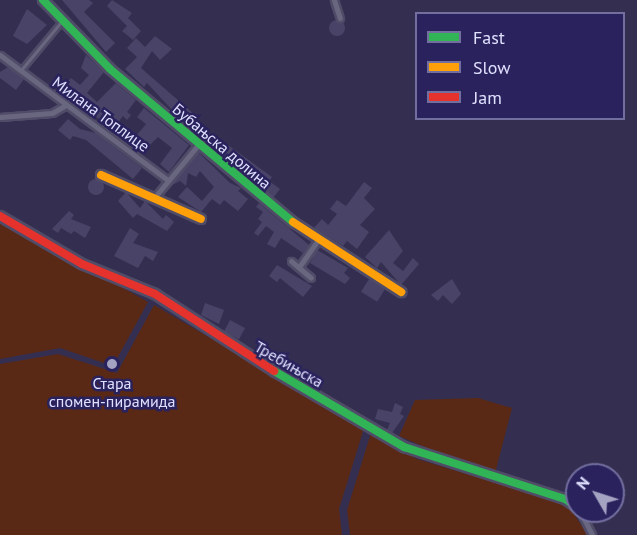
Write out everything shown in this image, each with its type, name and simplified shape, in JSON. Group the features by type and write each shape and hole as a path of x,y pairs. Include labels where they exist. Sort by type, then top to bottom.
{"street":[{"name":"Бубањска долина","path":"43,0 62,21 198,145 318,240 401,292"},
{"path":"334,0 340,18"},
{"name":"Милана Топлице","path":"0,55 64,106 168,180"},
{"path":"0,117 52,113 64,106"},
{"path":"154,198 198,145"},
{"path":"101,175 201,219"},
{"name":"Требињска","path":"0,216 82,264 155,294 244,353 404,447 565,499"},
{"path":"299,267 318,240"},
{"path":"291,261 311,278"}],"lane":[{"path":"21,71 62,21"}],"shaded area":[{"path":"0,218 148,302 113,366 60,348 0,359"},
{"path":"154,305 364,428 339,509 342,535 0,535 0,364 58,354 117,373"},
{"path":"478,398 512,408 494,477 399,436 415,400"},
{"path":"371,433 417,459 565,503 565,523 580,523 588,535 350,535 347,510"}],"building":[{"path":"62,0 89,0 93,3 84,12 115,43 106,52"},
{"path":"112,0 132,13 128,18 141,31 133,40 122,31 127,26 107,6"},
{"path":"27,9 47,25 27,44 13,36"},
{"path":"334,20 340,20 345,28 343,34 334,36 329,31 329,25"},
{"path":"155,36 172,49 160,60 152,51 141,68 195,115 186,125 147,83 144,87 125,69 137,57 127,48 136,38 145,47"},
{"path":"86,55 104,72 87,93 97,102 116,83 136,100 127,112 131,115 127,120 123,116 112,130 62,88 71,78 80,85 89,75 81,68"},
{"path":"8,67 24,79 16,90 0,78 0,72"},
{"path":"144,108 189,145 169,172 160,164 172,148 158,137 142,153 119,136 127,127 137,135 146,124 137,117"},
{"path":"68,119 80,129 96,133 142,168 133,179 86,140 73,136 70,140 58,130"},
{"path":"228,145 272,177 269,181 280,189 273,198 245,170 221,154"},
{"path":"198,152 230,183 241,188 238,191 248,199 238,211 224,200 220,205 212,199 201,212 178,197 187,187 202,201 214,187 200,171 196,177 188,173 186,186 180,181 172,185"},
{"path":"96,179 102,181 104,187 102,193 96,195 90,193 88,187 90,181"},
{"path":"364,182 372,188 364,198 375,209 360,225 369,232 357,249 347,241 343,246 314,228 322,219 328,225 337,214 330,209 337,200 346,206"},
{"path":"126,192 140,208 145,201 163,219 166,215 174,222 167,231 137,214 133,218 118,201"},
{"path":"259,203 309,245 303,253 281,238 275,248 267,244 274,232 266,226 258,236 254,233 262,222 258,219 263,212 256,207"},
{"path":"69,211 74,215 71,219 91,227 85,238 74,231 71,234 61,228 58,233 52,229"},
{"path":"130,228 139,234 133,243 158,252 153,261 145,256 138,268 114,256"},
{"path":"389,230 403,251 393,263 403,271 413,258 419,264 401,285 381,262 377,268 365,257"},
{"path":"317,250 348,268 344,273 350,278 345,284 310,263"},
{"path":"277,265 312,286 303,297 280,278 277,282 269,276"},
{"path":"369,279 385,289 377,302 361,292"},
{"path":"452,279 461,294 452,304 443,295 438,301 431,295"},
{"path":"205,303 224,310 219,324 201,315"},
{"path":"230,320 245,328 239,339 224,331"},
{"path":"395,403 403,407 400,414 404,416 392,433 387,430 390,423 375,419 378,409 392,412"}],"traffic: fast":[{"path":"43,0 110,69 293,222"},
{"path":"274,371 404,447 565,499"}],"traffic: slow":[{"path":"101,175 201,219"},
{"path":"293,222 401,292"}],"traffic: jam":[{"path":"0,216 82,264 155,294 274,371"}],"place":[{"name":"Стара спомен-пирамида","path":"112,364"}]}
